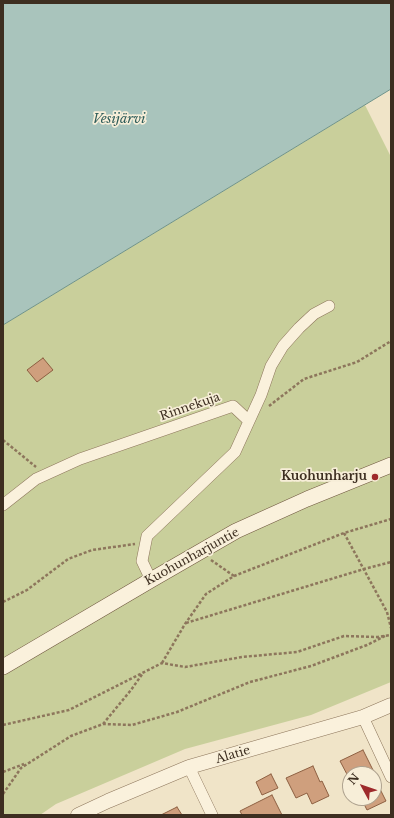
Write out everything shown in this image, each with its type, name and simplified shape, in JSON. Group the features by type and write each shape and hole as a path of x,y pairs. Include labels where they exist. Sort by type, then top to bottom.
{"main road":[{"name":"Kuohunharjuntie","path":"3,667 236,532 272,514 391,465"}],"street":[{"path":"151,580 142,561 147,536 235,452 261,395 271,366 283,346 314,314 329,306"},
{"name":"Rinnekuja","path":"41,477 80,459 232,406 249,421"},
{"path":"3,505 41,477"},
{"name":"Alatie","path":"78,815 189,767 363,717 391,705"},
{"path":"363,717 391,777"},
{"path":"189,767 212,815"}],"path":[{"path":"267,408 304,379 358,362 391,341"},
{"path":"3,440 41,477"},
{"path":"3,726 69,710 162,663 185,624 206,594 234,576 344,533 391,519"},
{"path":"344,533 387,612 391,628"},
{"path":"3,602 27,590 68,559 92,550 135,544 147,536"},
{"path":"200,552 234,576"},
{"path":"185,624 391,562"},
{"path":"162,663 185,667 242,657 297,652 344,636 391,635"},
{"path":"3,794 21,768 71,736 103,724 132,725 177,712 250,682 311,666 367,645 385,636"},
{"path":"103,724 131,690 143,672"},
{"path":"3,772 30,762"}],"green space":[{"path":"365,105 391,157 391,682 311,715 185,749 56,804 40,815 3,815 3,325"}],"water":[{"name":"Vesijärvi","path":"3,3 391,3 391,89 3,325"}],"building":[{"path":"43,358 53,370 37,382 27,370"},
{"path":"363,750 371,766 343,766 340,761"},
{"path":"313,766 320,782 322,781 329,796 312,804 307,793 296,798 286,778"},
{"path":"271,774 278,788 262,795 256,782"},
{"path":"382,793 386,801 382,803"},
{"path":"272,795 282,815 242,815 240,811"},
{"path":"365,806 375,806 367,810"},
{"path":"177,807 182,815 161,815"}],"place":[{"name":"Kuohunharju","path":"375,477"}]}
